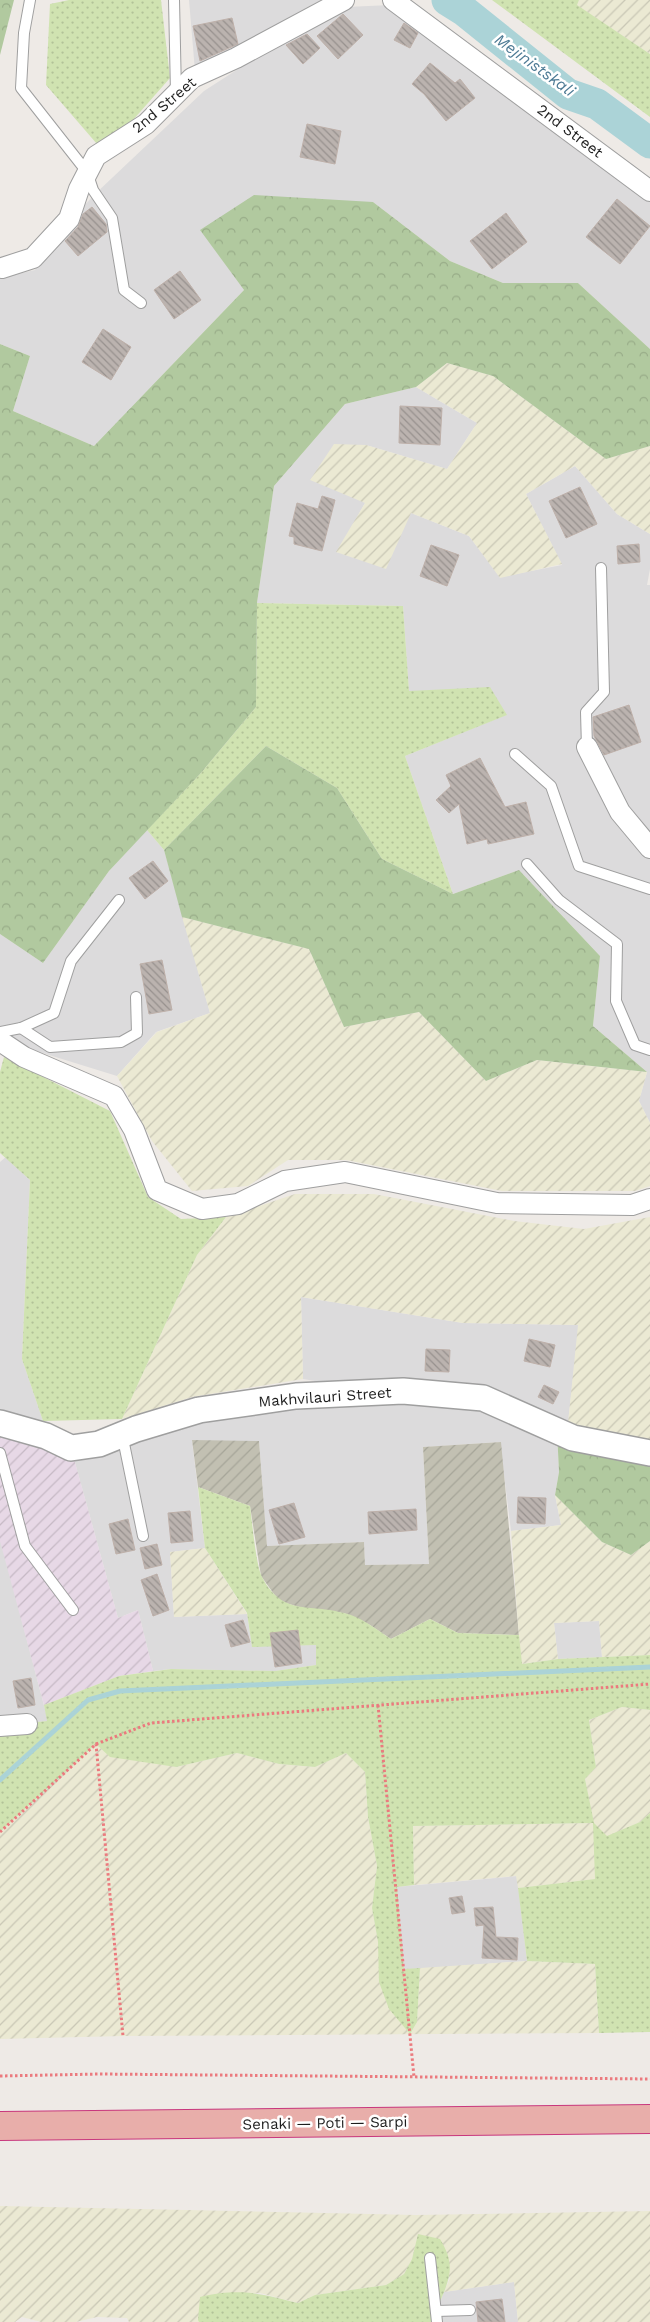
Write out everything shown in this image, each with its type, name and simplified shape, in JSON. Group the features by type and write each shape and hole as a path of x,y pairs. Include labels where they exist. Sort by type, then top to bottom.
{"highway":[{"name":"Senaki — Poti — Sarpi","path":"0,2126 650,2119"}],"street":[{"name":"2nd Street","path":"2,268 33,258 69,218 87,172 96,156 146,124 192,78 236,58 344,0"},
{"name":"2nd Street","path":"393,0 650,191"},
{"path":"587,747 620,812 650,848"},
{"path":"0,1041 24,1057 114,1096 134,1130 157,1190 202,1209 238,1204 285,1181 345,1172 497,1203 632,1205 650,1199"},
{"name":"Makhvilauri Street","path":"0,1423 46,1436 71,1448 99,1444 122,1434 199,1410 296,1396 403,1391 483,1398 572,1438 650,1453"},
{"path":"0,1726 27,1724"}],"lane":[{"path":"30,0 24,33 21,88 87,172 92,190 112,218 124,290 141,303"},
{"path":"174,0 176,94"},
{"path":"587,747 586,712 604,692 601,568"},
{"path":"515,754 551,786 579,866 650,889"},
{"path":"528,864 559,900 617,944 616,1001 634,1044 650,1050"},
{"path":"0,1032 20,1028 54,1013 71,962 119,900"},
{"path":"20,1028 50,1047 121,1042 137,1034 136,998"},
{"path":"122,1434 143,1536"},
{"path":"0,1453 25,1546 73,1610"},
{"path":"430,2258 436,2317 470,2310"}],"path":[{"path":"0,1832 96,1744 151,1723 650,1684"},
{"path":"378,1705 414,2077"},
{"path":"96,1744 123,2036"},
{"path":"0,2076 99,2074 650,2079"}],"shaded area":[{"path":"189,0 321,0 239,55 195,71"},
{"path":"579,0 650,0 650,54 576,5"},
{"path":"390,5 650,194 650,349 578,283 503,283 450,261 373,202 201,230 244,290 94,446 13,411 30,356 0,344 0,278 35,270 54,238 94,195 204,91 277,44 347,7"},
{"path":"447,363 493,376 606,459 650,446 650,534 617,514 575,466 526,494 562,564 500,578 469,536 411,513 386,569 336,552 365,503 310,480 334,444 366,445 447,469 477,423 416,387"},
{"path":"416,387 477,423 447,469 366,445 365,503 337,553 411,513 469,536 500,577 562,565 526,494 575,466 617,514 650,534 650,569 647,585 650,585 650,1123 639,1101 647,1072 593,1026 600,956 519,870 453,894 405,756 506,715 409,692 403,606 257,603 274,486 345,404"},
{"path":"147,830 164,850 210,1013 156,1032 117,1076 33,1050 0,1031 0,934 43,963 109,871"},
{"path":"182,917 309,949 344,1027 419,1012 486,1081 537,1060 647,1072 639,1101 650,1123 650,1186 635,1191 502,1191 346,1160 288,1160 248,1186 192,1191 152,1141 117,1076 157,1032 210,1013"},
{"path":"6,1157 30,1180 22,1359 43,1421 0,1411 0,1162"},
{"path":"295,1194 374,1194 514,1221 584,1229 650,1217 650,1441 568,1423 578,1325 463,1323 301,1297 303,1379 192,1397 122,1419 197,1255 226,1217"},
{"path":"301,1297 463,1323 579,1325 568,1423 303,1379"},
{"path":"483,1398 557,1431 559,1472 555,1495 561,1525 511,1531 500,1442 423,1447 429,1564 365,1565 364,1542 267,1546 259,1441 192,1441 205,1548 170,1552 174,1617 247,1614 252,1646 316,1645 316,1665 275,1671 171,1669 153,1671 138,1610 118,1618 71,1448 199,1410"},
{"path":"0,1423 71,1448 118,1618 138,1610 153,1671 119,1676 44,1705 0,1541"},
{"path":"192,1440 259,1441 267,1546 364,1542 365,1565 429,1564 423,1447 501,1442 519,1635 458,1633 430,1619 391,1639 370,1625 344,1613 309,1610 279,1601 261,1576 250,1506 198,1487"},
{"path":"555,1495 602,1542 631,1555 650,1541 650,1655 602,1657 599,1621 554,1623 558,1659 521,1664 511,1531 561,1525"},
{"path":"1,1541 48,1721 0,1726"},
{"path":"205,1548 247,1614 174,1617 170,1552"},
{"path":"599,1621 602,1657 558,1659 554,1623"},
{"path":"622,1707 650,1710 650,1813 640,1822 607,1837 594,1824 596,1879 518,1888 516,1876 414,1885 413,1826 593,1823 585,1779 596,1766 589,1720"},
{"path":"96,1744 176,1767 237,1753 279,1764 315,1767 346,1753 365,1772 368,1817 377,1866 372,1908 378,1942 417,2022 420,1968 527,1961 595,1964 599,2033 123,2036 0,2039 0,1832"},
{"path":"517,1876 527,1961 404,1970 396,1887"},
{"path":"0,2206 416,2215 650,2211 650,2322 518,2322 514,2282 444,2292 450,2278 418,2235 412,2259 404,2274 386,2285 315,2295 298,2303 260,2293 200,2297 199,2322 129,2322 127,2318 97,2317 76,2322 41,2322 22,2317 15,2322 0,2322"},
{"path":"514,2282 518,2322 442,2322 436,2311 444,2292"}],"green space":[{"path":"0,0 14,0 0,55"},
{"path":"69,0 161,0 170,78 133,120 97,144 46,85 50,4"},
{"path":"492,0 579,0 577,5 650,54 650,117"},
{"path":"254,195 373,202 450,261 503,283 578,283 650,349 650,446 606,459 493,376 447,363 416,387 345,404 274,486 257,603 256,707 200,774 109,871 43,963 0,934 0,344 30,356 13,411 94,446 244,290 200,230"},
{"path":"257,603 403,606 409,691 490,687 507,715 405,756 453,894 382,859 337,788 266,746 164,850 147,830 200,774 256,707"},
{"path":"266,746 337,788 382,859 453,894 519,870 600,956 593,1026 647,1072 537,1060 486,1081 419,1012 344,1027 309,949 182,917 164,850"},
{"path":"4,1057 110,1111 148,1197 181,1219 226,1217 197,1255 122,1419 43,1421 22,1359 30,1180 0,1153 0,1072"},
{"path":"557,1431 650,1453 650,1541 631,1555 602,1542 555,1495 559,1472"},
{"path":"198,1487 250,1506 256,1554 262,1577 270,1590 288,1603 331,1610 356,1617 391,1639 430,1619 458,1633 519,1635 522,1664 558,1659 650,1655 650,1710 622,1707 589,1720 596,1767 585,1779 594,1823 607,1836 640,1822 650,1813 650,2032 599,2033 595,1964 527,1961 518,1888 595,1879 593,1823 413,1826 414,1885 397,1887 404,1969 420,1968 417,2022 410,2034 389,2009 379,1982 378,1942 372,1908 377,1866 368,1817 365,1772 346,1753 315,1767 279,1764 237,1753 176,1767 110,1757 96,1744 0,1832 0,1726 47,1721 44,1705 119,1676 171,1669 275,1671 316,1665 316,1645 252,1647 247,1613 205,1548"},
{"path":"418,2234 440,2239 449,2258 449,2275 436,2311 442,2322 199,2322 198,2320 200,2297 214,2294 249,2293 298,2303 315,2295 386,2285 404,2274 412,2259"}],"building":[{"path":"343,14 363,35 338,59 317,36"},
{"path":"232,18 238,44 200,61 193,26"},
{"path":"404,23 418,33 410,48 394,40"},
{"path":"307,34 320,48 303,64 286,45"},
{"path":"430,63 455,83 460,79 475,98 446,121 424,94 412,84"},
{"path":"307,124 341,131 335,164 300,157"},
{"path":"617,199 650,226 620,264 586,237"},
{"path":"92,207 106,224 107,232 78,256 65,241 78,227 83,214"},
{"path":"506,213 527,242 492,269 470,241"},
{"path":"180,271 201,300 174,319 154,290"},
{"path":"103,329 131,347 111,380 82,362"},
{"path":"400,406 442,408 440,445 399,443"},
{"path":"580,487 597,524 566,538 549,501"},
{"path":"322,496 335,500 322,551 294,544 294,537 289,536 297,503 318,509"},
{"path":"639,544 640,562 618,564 617,546"},
{"path":"431,545 459,555 447,586 420,576"},
{"path":"629,705 641,742 604,755 594,736 593,717"},
{"path":"480,758 505,807 526,802 534,834 488,844 487,839 467,844 459,804 449,813 436,800 451,786 446,775"},
{"path":"153,861 168,881 145,899 129,878"},
{"path":"162,960 172,1010 149,1014 140,964"},
{"path":"529,1339 555,1345 550,1367 524,1361"},
{"path":"426,1349 450,1350 449,1372 425,1371"},
{"path":"544,1385 559,1392 553,1404 538,1397"},
{"path":"518,1497 546,1498 545,1524 517,1523"},
{"path":"294,1503 305,1537 279,1544 269,1510"},
{"path":"416,1509 417,1530 369,1534 368,1512"},
{"path":"190,1511 193,1541 171,1543 168,1513"},
{"path":"128,1519 135,1550 116,1554 109,1524"},
{"path":"157,1544 162,1565 145,1569 140,1548"},
{"path":"157,1574 169,1610 153,1616 141,1580"},
{"path":"243,1620 250,1642 231,1647 225,1625"},
{"path":"298,1630 302,1663 275,1667 270,1633"},
{"path":"31,1678 35,1705 18,1708 13,1681"},
{"path":"462,1896 465,1912 452,1914 449,1898"},
{"path":"493,1907 496,1937 518,1938 517,1960 482,1958 484,1925 476,1926 474,1908"},
{"path":"502,2299 505,2322 478,2322 476,2302"}],"waterway":[{"name":"Mejinistskali","path":"447,0 463,10 568,94 597,104 650,143"},
{"path":"0,1780 88,1700 120,1691 650,1667"}]}
